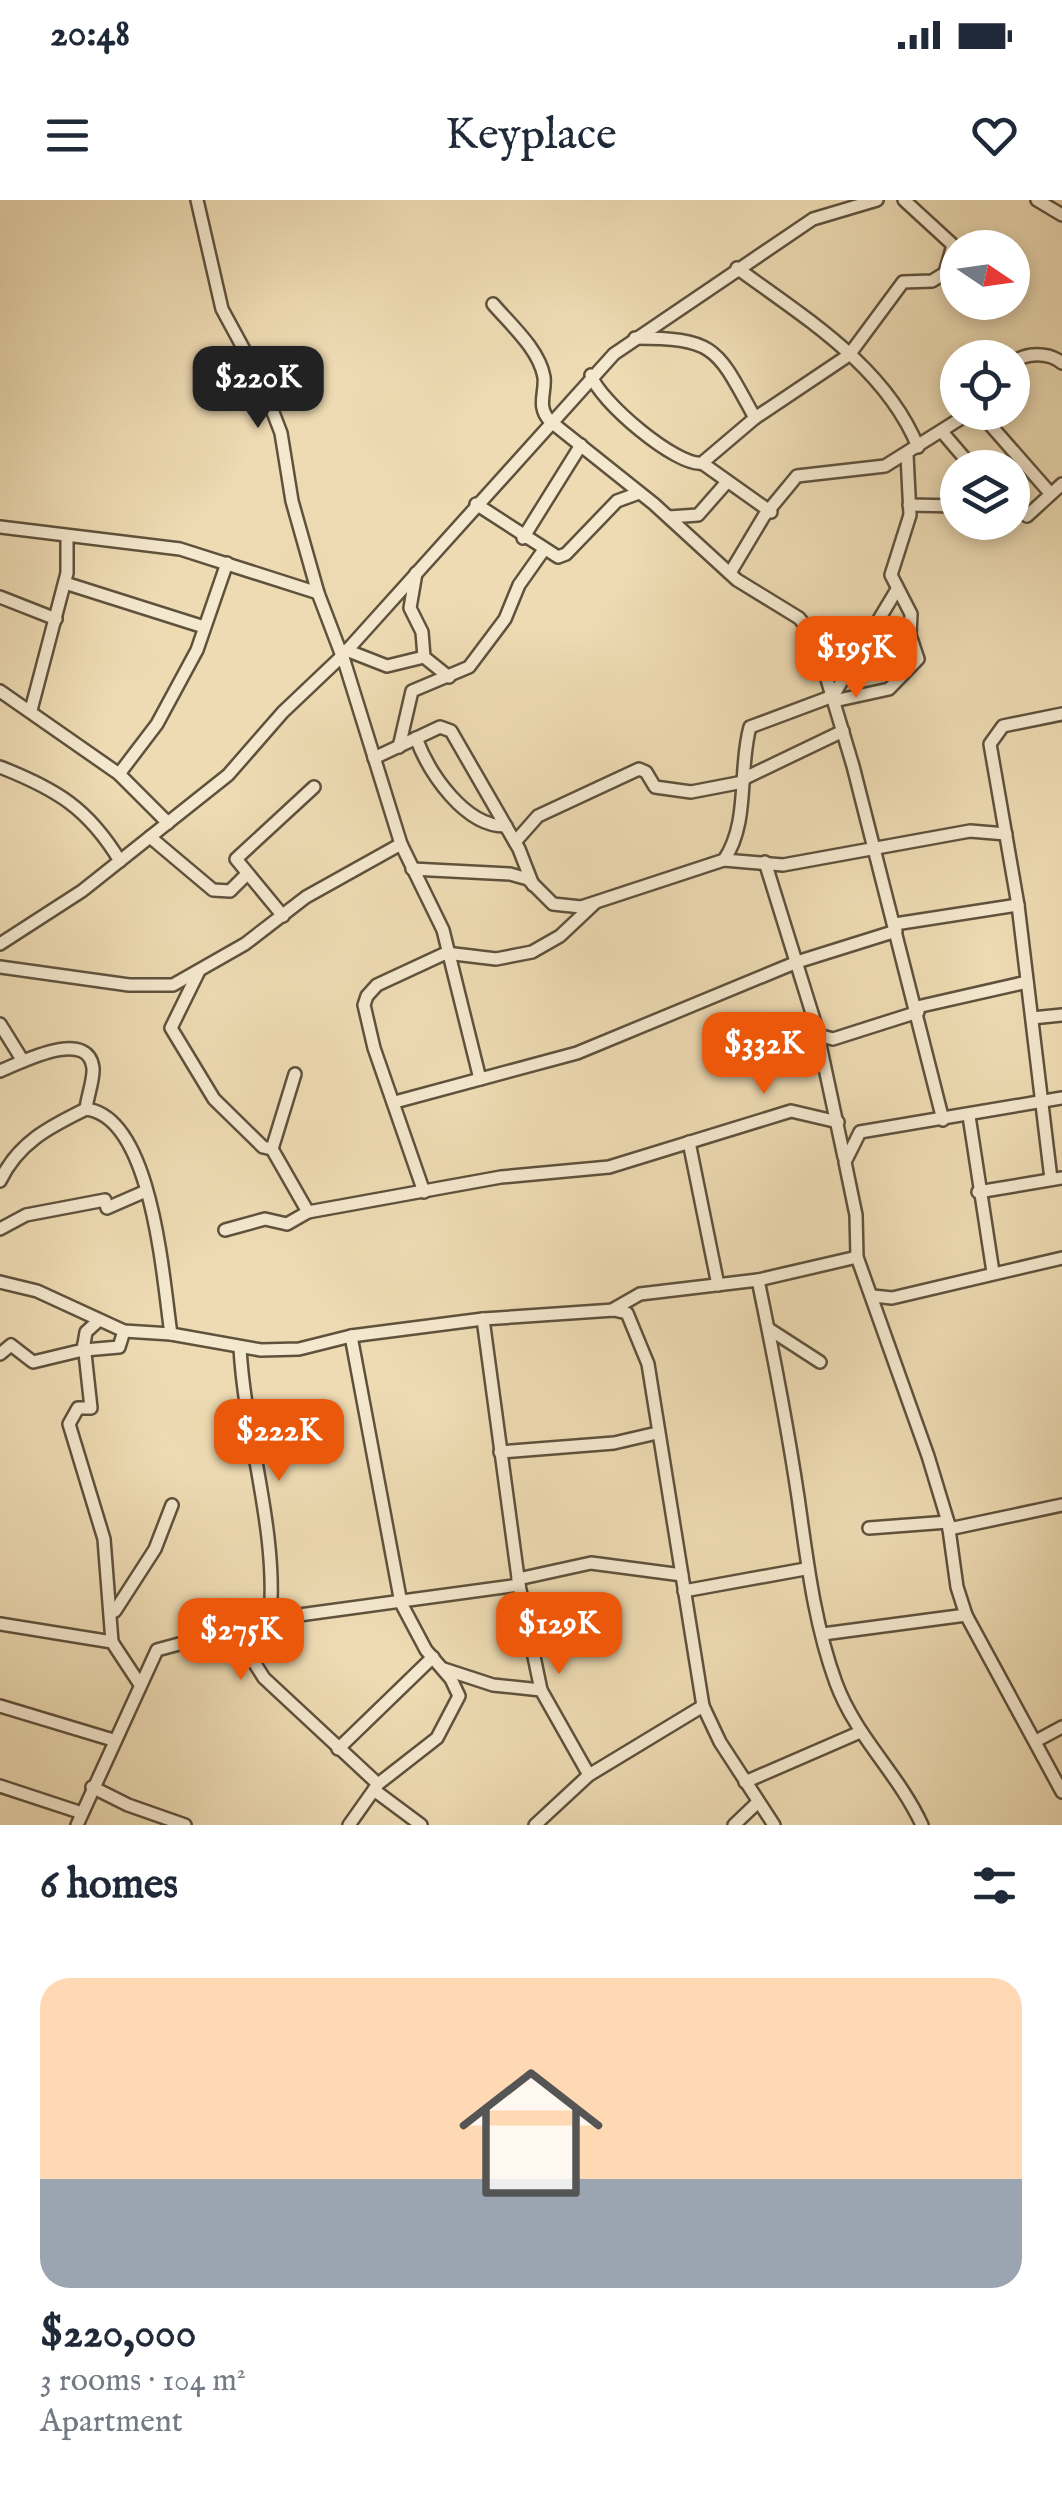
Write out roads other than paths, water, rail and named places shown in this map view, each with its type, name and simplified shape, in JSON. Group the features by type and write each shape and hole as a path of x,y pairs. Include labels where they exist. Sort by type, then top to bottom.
{"street":[{"path":"197,200 222,308 261,382 281,433 292,501 318,593 343,654 401,844 434,904 480,1078"},
{"path":"0,944 120,861 228,775 282,712 343,654 591,375 634,338 813,219 876,200"},
{"path":"702,463 755,418 849,356 904,282 939,278 951,263 953,245 904,200"},
{"path":"1037,200 1062,215"},
{"path":"724,860 736,830 742,755 752,725 834,699 889,689 917,662 918,654 910,635 911,614 891,575 909,506 912,451 892,400 864,366 736,268"},
{"path":"493,304 523,338 544,378 542,408 550,422 670,517 730,573 807,626 814,636 918,1009 943,1120"},
{"path":"634,338 689,340 709,347 755,418"},
{"path":"1030,358 1047,354 1062,363"},
{"path":"591,375 618,411 682,460 702,463 771,512"},
{"path":"730,573 792,481 802,474 885,466 948,430"},
{"path":"994,430 1050,493"},
{"path":"943,434 957,450"},
{"path":"523,538 581,445"},
{"path":"670,517 698,515 727,482"},
{"path":"1030,513 1062,484"},
{"path":"476,504 543,551 558,557 566,554 617,500 640,493"},
{"path":"909,506 940,506"},
{"path":"0,527 160,545 227,562 318,593"},
{"path":"31,710 64,584 70,554 67,536"},
{"path":"399,747 412,690 469,667 506,618 519,584 543,551"},
{"path":"120,774 178,688 227,562"},
{"path":"416,572 410,608 422,632 424,657 450,677"},
{"path":"64,584 204,627"},
{"path":"834,699 896,591"},
{"path":"0,597 56,620"},
{"path":"343,654 387,666 424,657"},
{"path":"0,691 120,774 168,823"},
{"path":"978,1192 1056,1179 1018,905 990,750 992,736 1002,726 1062,714"},
{"path":"374,758 440,727 450,731 516,842 533,884"},
{"path":"516,842 524,826 538,816 639,770 646,772 654,787 667,792 743,780 842,731"},
{"path":"416,738 431,771 471,814 486,824 506,826"},
{"path":"0,767 71,802 92,819 120,861"},
{"path":"283,916 237,865 239,852 314,787"},
{"path":"412,868 510,874 533,884 553,904 595,903 724,860 813,862 874,847 986,830 1006,834"},
{"path":"150,837 213,890 230,891 246,874"},
{"path":"0,967 157,986 198,973 333,881 401,844"},
{"path":"764,862 818,1035 856,1214 857,1258 948,1525 966,1615 1062,1792"},
{"path":"424,1192 374,1048 364,1005 376,985 446,954 496,959 532,952 560,936 595,903"},
{"path":"395,1102 577,1053 797,962 895,927 1018,905"},
{"path":"198,973 170,1028 214,1098 264,1147 272,1150 308,1212"},
{"path":"818,1035 833,1038 918,1009 1027,982"},
{"path":"1032,1018 1062,1016"},
{"path":"0,1024 23,1062"},
{"path":"0,1071 64,1049 84,1053 93,1071 86,1109"},
{"path":"272,1150 295,1074"},
{"path":"845,1162 860,1132 1062,1098"},
{"path":"0,1180 16,1152 30,1139 86,1109"},
{"path":"86,1109 117,1127 138,1165 171,1334"},
{"path":"225,1230 265,1219 287,1224 308,1212 502,1177 609,1167 791,1110 838,1122"},
{"path":"969,1116 993,1272"},
{"path":"689,1142 718,1285"},
{"path":"0,1229 26,1215 105,1200 108,1208 146,1192"},
{"path":"612,1310 640,1294 758,1280 857,1258"},
{"path":"873,1296 892,1298 1062,1258"},
{"path":"758,1280 798,1496 805,1569 837,1685 858,1733 897,1778 922,1825"},
{"path":"0,1282 37,1291 97,1322 124,1331 171,1334 240,1348 300,1349 352,1336 484,1319 612,1310 627,1313 637,1329 648,1364 703,1706 757,1803 774,1825"},
{"path":"484,1319 519,1582 541,1690 588,1774"},
{"path":"97,1322 86,1332 84,1347 91,1408 78,1408 69,1424 104,1539 113,1614 112,1642 140,1682"},
{"path":"768,1329 820,1362"},
{"path":"84,1347 119,1347 124,1331"},
{"path":"349,1825 376,1787 437,1738 456,1710 459,1696 401,1603 352,1336"},
{"path":"0,1354 6,1344 34,1362 72,1356 84,1347"},
{"path":"240,1348 246,1417 272,1575 270,1619"},
{"path":"500,1452 614,1444 658,1433"},
{"path":"113,1614 122,1594 155,1549 172,1505"},
{"path":"869,1528 948,1525 1062,1505"},
{"path":"0,1786 80,1819 157,1650 270,1619 401,1603 519,1582 591,1563 682,1575"},
{"path":"684,1591 805,1569"},
{"path":"823,1634 966,1615"},
{"path":"0,1624 112,1642"},
{"path":"232,1629 264,1678 420,1825"},
{"path":"338,1748 398,1686 433,1657"},
{"path":"444,1669 492,1685 541,1690"},
{"path":"0,1706 113,1740"},
{"path":"534,1825 588,1774 703,1706"},
{"path":"1036,1740 1062,1727"},
{"path":"745,1782 858,1733"},
{"path":"92,1787 184,1825"},
{"path":"734,1825 757,1803"}]}
